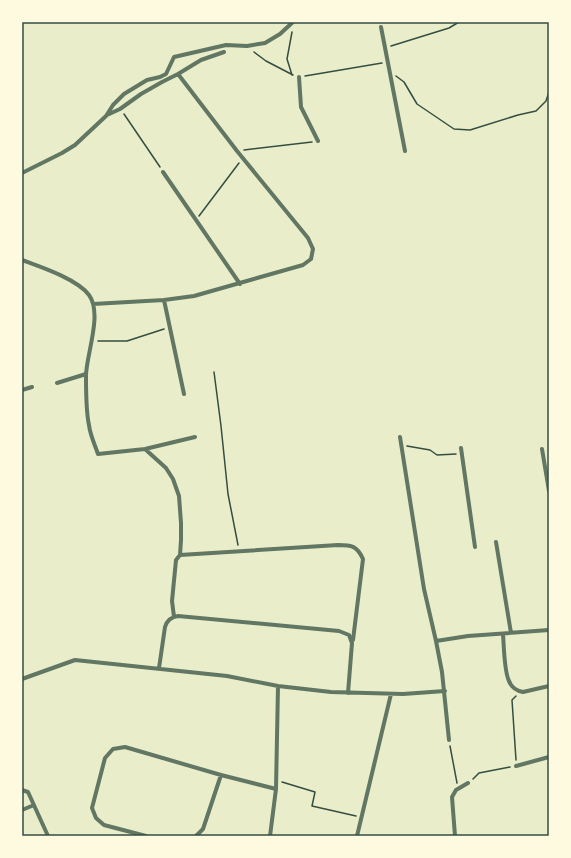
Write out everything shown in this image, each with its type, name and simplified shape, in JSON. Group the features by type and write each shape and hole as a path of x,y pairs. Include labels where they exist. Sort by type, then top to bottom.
{"street":[{"path":"22,173 76,145 106,116 113,105 124,94 147,80 166,74 174,57 226,45 246,46 265,43 280,34 294,22"},
{"path":"381,26 405,151"},
{"path":"106,116 201,60 224,52"},
{"path":"94,304 164,300 194,296 303,265 311,259 313,249 308,238 243,159 178,74"},
{"path":"160,77 162,82"},
{"path":"299,77 301,107 318,141"},
{"path":"163,172 240,284"},
{"path":"22,260 50,271 80,287 89,296 94,304 92,341 86,374 88,425 98,454 144,449 195,437"},
{"path":"164,300 184,394"},
{"path":"57,383 86,374"},
{"path":"22,390 32,387"},
{"path":"400,437 424,589 436,641 445,691 449,740"},
{"path":"461,448 475,547"},
{"path":"144,449 166,468 173,479 179,496 182,523 180,555 176,560 172,601 174,617"},
{"path":"542,449 549,491"},
{"path":"496,542 511,633"},
{"path":"180,555 338,545 355,547 360,552 363,559 352,642 348,693"},
{"path":"159,668 165,627 168,621 178,616 339,631 349,635 352,642"},
{"path":"436,641 468,636 549,630"},
{"path":"503,634 508,680 513,687 520,692 528,692 549,686"},
{"path":"22,679 75,660 235,677 278,686 318,691 391,694 445,691"},
{"path":"270,836 276,789 278,686"},
{"path":"357,836 391,694"},
{"path":"146,836 104,825 96,818 92,808 105,758 113,749 125,747 221,775 276,789"},
{"path":"516,766 549,757"},
{"path":"196,836 203,828 221,775"},
{"path":"455,836 452,797 458,789 468,783"},
{"path":"22,790 26,790 28,792 48,836"},
{"path":"22,810 34,805"}],"path":[{"path":"385,48 449,28 459,22"},
{"path":"292,75 287,59 293,28"},
{"path":"246,46 266,61 292,75 299,77 388,62"},
{"path":"390,71 404,82 418,104 431,115 454,129 470,130 518,114 536,111 546,101 549,92"},
{"path":"120,109 163,172"},
{"path":"237,151 318,141"},
{"path":"197,220 243,159"},
{"path":"92,341 128,341 170,327"},
{"path":"214,372 228,494 239,552"},
{"path":"402,445 430,450 437,455 462,454"},
{"path":"468,783 479,773 516,766 512,700 520,692"},
{"path":"449,740 458,789"},
{"path":"276,780 315,792 312,806 362,817"}]}
